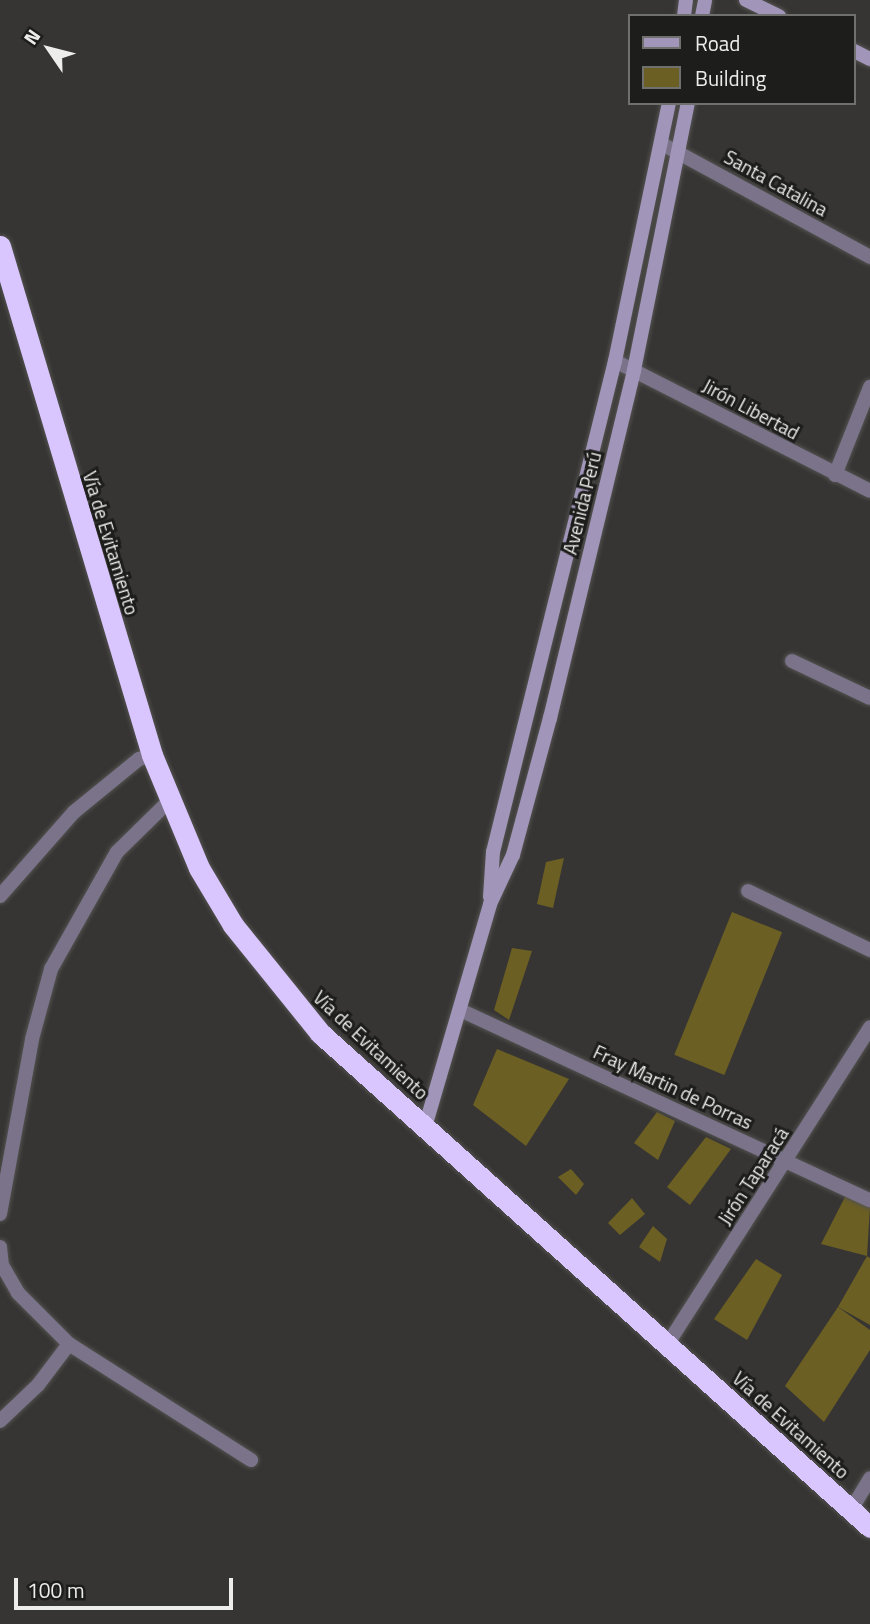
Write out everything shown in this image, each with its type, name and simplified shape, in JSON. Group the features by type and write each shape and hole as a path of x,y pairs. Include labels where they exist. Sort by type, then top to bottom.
{"highway":[{"name":"Vía de Evitamiento","path":"0,246 152,755 199,868 274,982 320,1033 870,1527"}],"main road":[{"path":"746,0 775,14"},
{"name":"Avenida Perú","path":"489,904 493,852 615,361 663,144 669,105"},
{"name":"Avenida Perú","path":"425,1127 489,904 513,855 634,370 688,105"}],"street":[{"name":"Santa Catalina","path":"663,144 870,257"},
{"name":"Jirón Libertad","path":"615,361 870,491"},
{"path":"835,475 870,387"},
{"path":"792,661 870,698"},
{"path":"0,897 74,811 139,759 152,755"},
{"path":"0,1214 32,1039 51,969 117,852 170,800"},
{"path":"748,891 870,950"},
{"name":"Fray Martin de Porras","path":"460,1010 870,1200"},
{"name":"Jirón Taparacá","path":"667,1345 870,1027"},
{"path":"0,1247 2,1265 18,1293 69,1344 251,1460"},
{"path":"0,1422 38,1385 69,1344"},
{"path":"851,1510 870,1478"}],"building":[{"path":"564,858 553,908 537,904 546,862"},
{"path":"732,912 782,932 724,1075 674,1055"},
{"path":"512,948 532,951 509,1020 494,1010"},
{"path":"497,1049 569,1079 526,1146 473,1105"},
{"path":"657,1112 675,1121 658,1160 634,1143"},
{"path":"706,1137 731,1149 690,1205 667,1187"},
{"path":"571,1169 584,1184 576,1195 558,1177"},
{"path":"847,1193 870,1207 867,1256 821,1244"},
{"path":"632,1198 645,1214 620,1235 608,1223"},
{"path":"653,1226 667,1239 660,1262 639,1247"},
{"path":"867,1256 870,1258 870,1325 838,1307"},
{"path":"756,1259 782,1275 747,1340 714,1319"},
{"path":"838,1307 870,1330 870,1350 824,1422 785,1386"}]}
